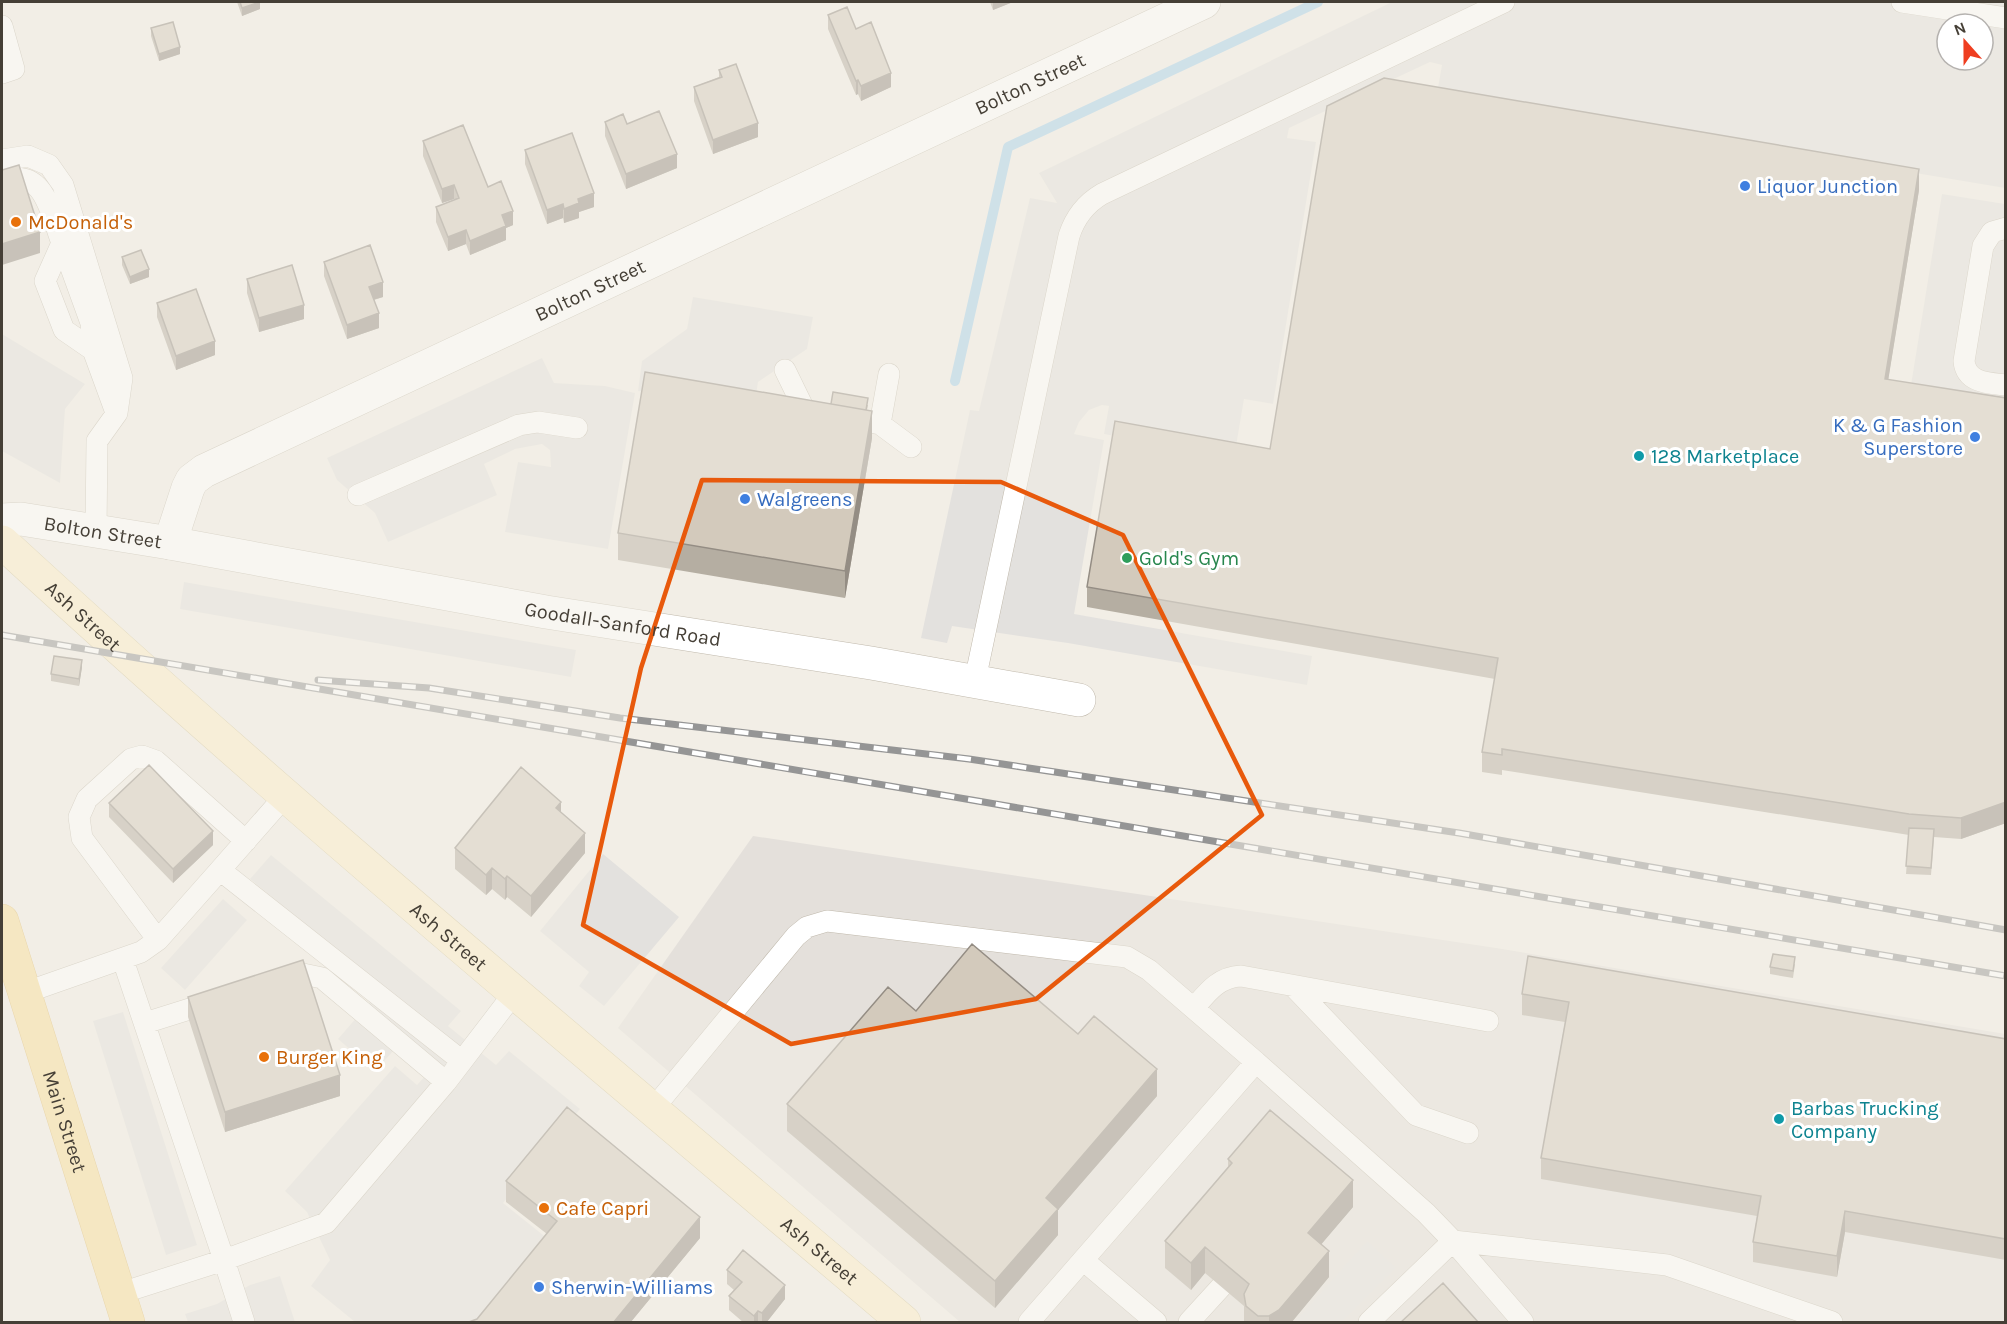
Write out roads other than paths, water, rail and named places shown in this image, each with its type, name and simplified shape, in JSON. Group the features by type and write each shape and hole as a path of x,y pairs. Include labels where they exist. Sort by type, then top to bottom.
{"main road":[{"name":"Main Street","path":"2,921 123,1308"}],"street":[{"name":"Bolton Street","path":"2,520 21,519 170,543 188,488 196,476 204,471 1204,2"},
{"name":"Ash Street","path":"2,542 285,796 904,1323"},
{"name":"Goodall-Sanford Road","path":"170,543 546,612 975,680 1079,700"}],"lane":[{"path":"975,680 1069,236 1077,216 1084,207 1102,194 1504,2"},
{"path":"1902,2 2006,18"},
{"path":"2,26 14,69 2,73"},
{"path":"2,160 28,156 49,165 63,185 122,378 117,413 97,441 96,531"},
{"path":"2,181 14,177 30,180 42,191 91,323 93,350 117,413"},
{"path":"2006,228 1992,232 1983,246 1964,361 1966,369 1974,378 1982,382 2006,385"},
{"path":"62,243 45,281 64,330 93,350"},
{"path":"784,370 806,413"},
{"path":"889,374 873,422 911,447"},
{"path":"358,495 526,423 545,422 577,428"},
{"path":"158,940 82,838 79,818 87,798 131,759 146,757 156,762 246,842"},
{"path":"24,993 123,960 141,952 158,940 285,796"},
{"path":"220,870 462,1061"},
{"path":"653,1109 796,936 807,927 820,922 834,921 1121,956 1143,965 1426,1213 1523,1323"},
{"path":"123,960 244,1323"},
{"path":"264,986 303,974 322,978 446,1082"},
{"path":"1194,1008 1214,986 1231,977 1246,977 1488,1021"},
{"path":"1293,986 1416,1115 1468,1133"},
{"path":"123,1308 224,1260 326,1223 446,1082 515,992"},
{"path":"145,1023 232,996"},
{"path":"1029,1323 1256,1062"},
{"path":"1369,1323 1453,1241"},
{"path":"1453,1241 1667,1265 1832,1323"},
{"path":"1083,1260 1156,1323"},
{"path":"1189,1323 1221,1287"}],"waterway":[{"path":"955,381 1008,147 1318,2"}],"railway":[{"path":"2,635 2006,976"},
{"path":"318,680 429,688 620,718 969,759 1459,833 2006,930"}],"place":[{"name":"Liquor Junction","path":"1745,186"},
{"name":"McDonald's","path":"16,222"},
{"name":"K & G Fashion Superstore","path":"1975,437"},
{"name":"128 Marketplace","path":"1639,456"},
{"name":"Walgreens","path":"745,499"},
{"name":"Gold's Gym","path":"1127,558"},
{"name":"Burger King","path":"264,1057"},
{"name":"Barbas Trucking Company","path":"1779,1119"},
{"name":"Cafe Capri","path":"544,1208"},
{"name":"Sherwin-Williams","path":"539,1287"}]}
